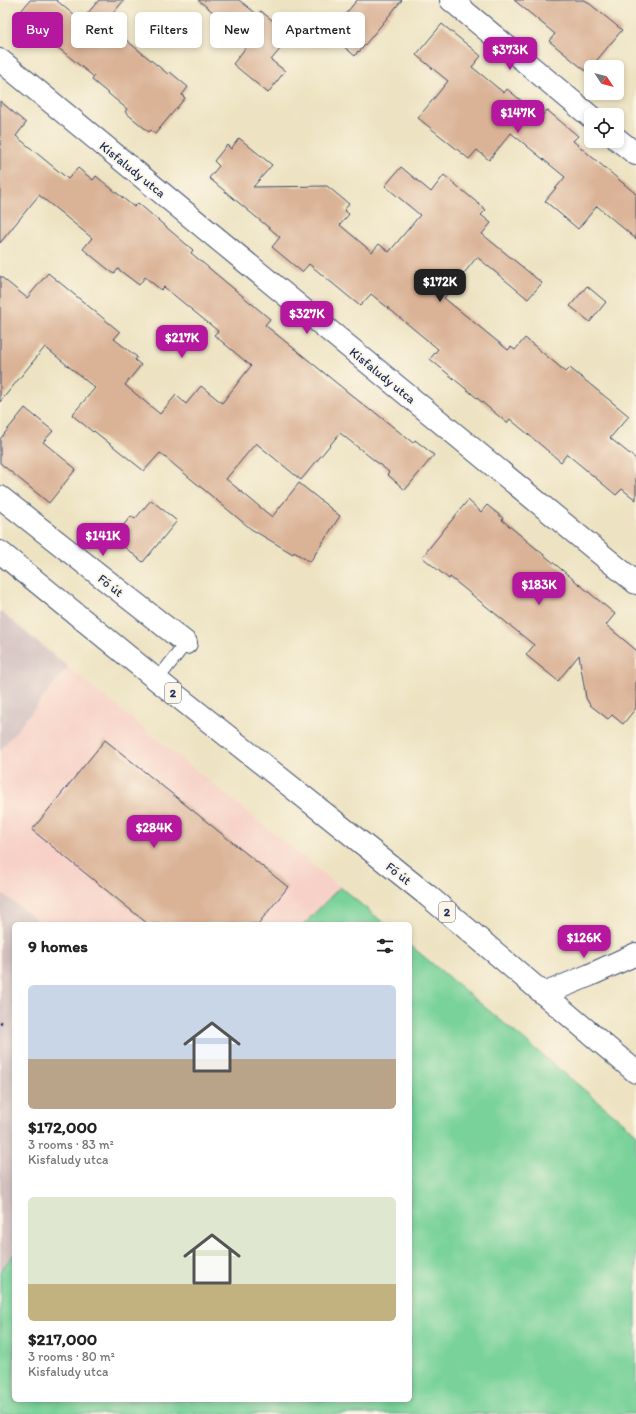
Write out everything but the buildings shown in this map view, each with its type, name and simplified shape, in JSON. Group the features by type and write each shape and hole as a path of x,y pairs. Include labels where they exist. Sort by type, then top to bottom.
{"street":[{"path":"452,0 584,111"},
{"name":"Kisfaludy utca","path":"0,60 636,583"},
{"path":"624,144 636,154"},
{"name":"Fő út","path":"0,497 186,643"},
{"name":"Fő út","path":"0,552 157,680 427,895 636,1072"},
{"path":"544,994 636,954"}],"lane":[{"name":"Fő út","path":"157,680 186,643"}],"shaded area":[{"path":"0,611 68,667 0,751"},
{"path":"68,667 340,887 306,922 39,922 0,892 0,751"},
{"path":"0,892 39,922 12,922 12,1256 0,1271"}],"green space":[{"path":"340,887 383,922 306,922"},
{"path":"412,947 636,1133 636,1414 0,1414 0,1271 12,1256 12,1402 412,1402"}]}
